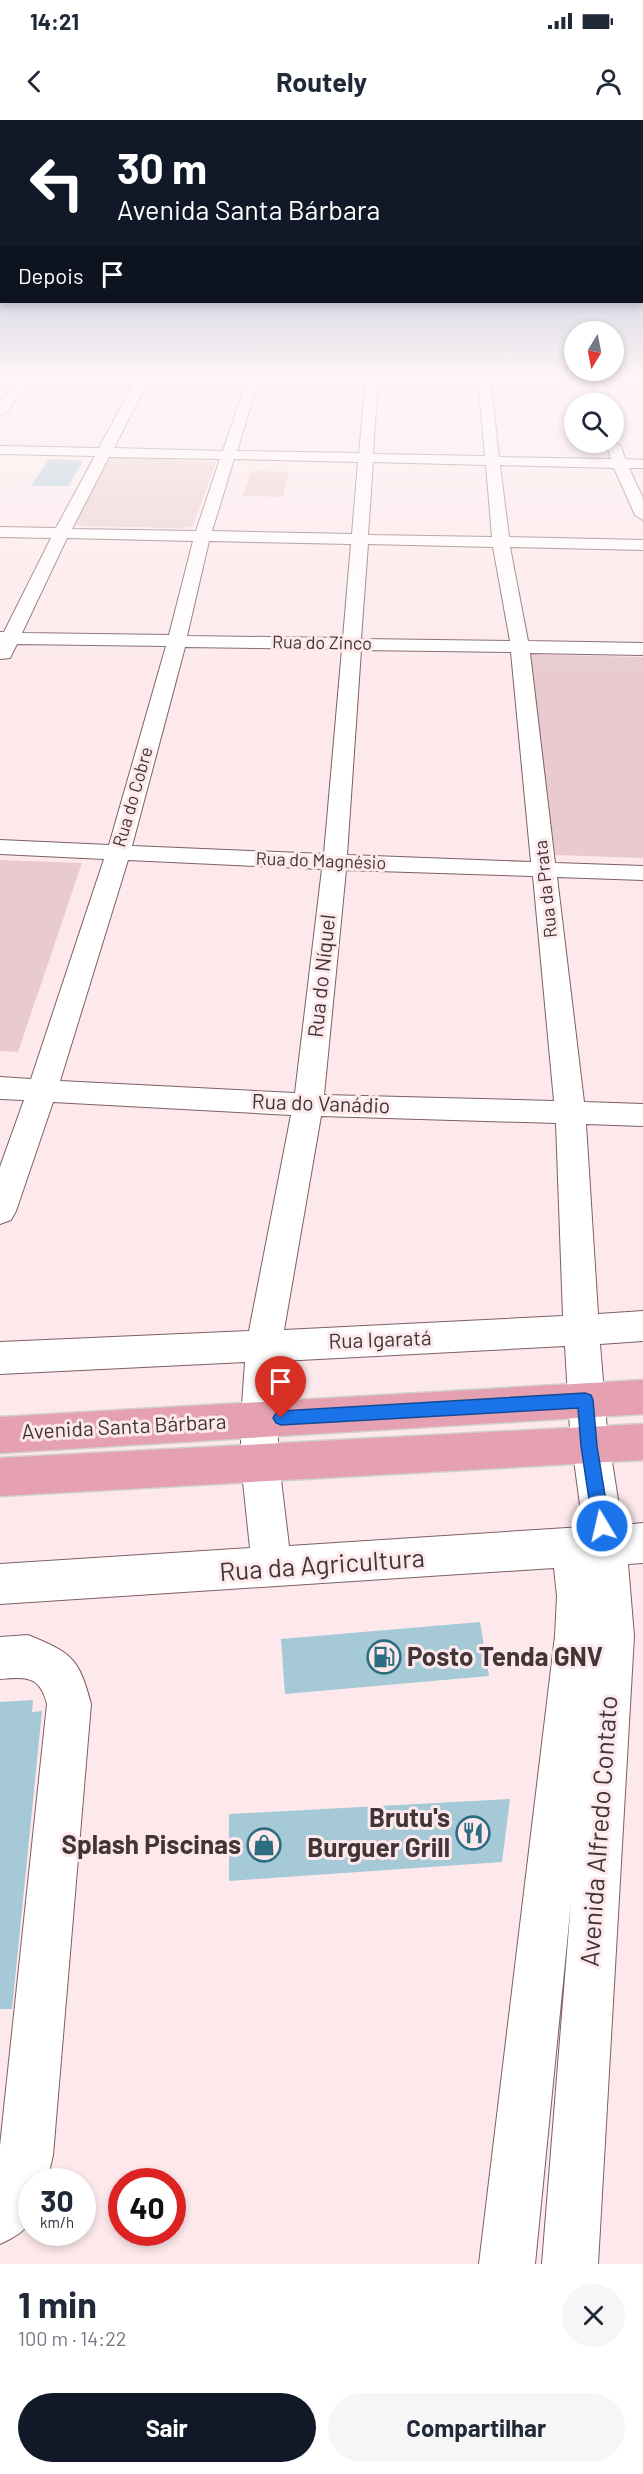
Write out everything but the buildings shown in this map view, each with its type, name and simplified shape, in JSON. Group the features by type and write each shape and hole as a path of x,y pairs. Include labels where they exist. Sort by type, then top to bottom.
{"main road":[{"name":"Avenida Santa Bárbara","path":"0,1435 643,1396"},
{"name":"Avenida Santa Bárbara","path":"0,1477 643,1442"}],"street":[{"path":"0,659 5,638 90,479"},
{"name":"Rua do Cobre","path":"0,1211 42,1091 118,852 177,640 202,537 221,479"},
{"name":"Rua do Níquel","path":"272,1568 260,1463 259,1419 264,1344 308,1105 335,862 364,479"},
{"name":"Rua da Prata","path":"494,479 501,543 520,646 570,1111 585,1400"},
{"path":"626,479 643,515"},
{"path":"0,532 643,544"},
{"name":"Rua do Zinco","path":"5,638 643,649"},
{"name":"Rua do Magnésio","path":"0,847 643,873"},
{"name":"Rua do Vanádio","path":"0,1088 308,1105 570,1111 643,1115"},
{"name":"Rua Igaratá","path":"0,1358 264,1344 506,1335 580,1328 643,1326"},
{"name":"Avenida Alfredo Contato","path":"570,2264 613,1636 612,1594 589,1446 585,1400"},
{"name":"Avenida Alfredo Contato","path":"507,2264 576,1635 577,1596 606,1545"},
{"name":"Rua da Agricultura","path":"0,1584 606,1545"},
{"path":"0,1658 28,1656 49,1666 63,1680 69,1704 26,2155 18,2189 0,2216"}],"shaded area":[{"path":"98,479 210,479 193,526 181,528 81,526 76,524"},
{"path":"248,479 287,479 283,497 243,496"},
{"path":"527,654 643,657 643,858 555,855"},
{"path":"0,860 82,863 18,1052 0,1051"}],"place":[{"name":"Posto Tenda GNV","path":"384,1657"},
{"name":"Brutu's Burguer Grill","path":"473,1833"},
{"name":"Splash Piscinas","path":"264,1845"}],"route":[{"path":"281,1418 585,1400 589,1446 602,1526"}]}
